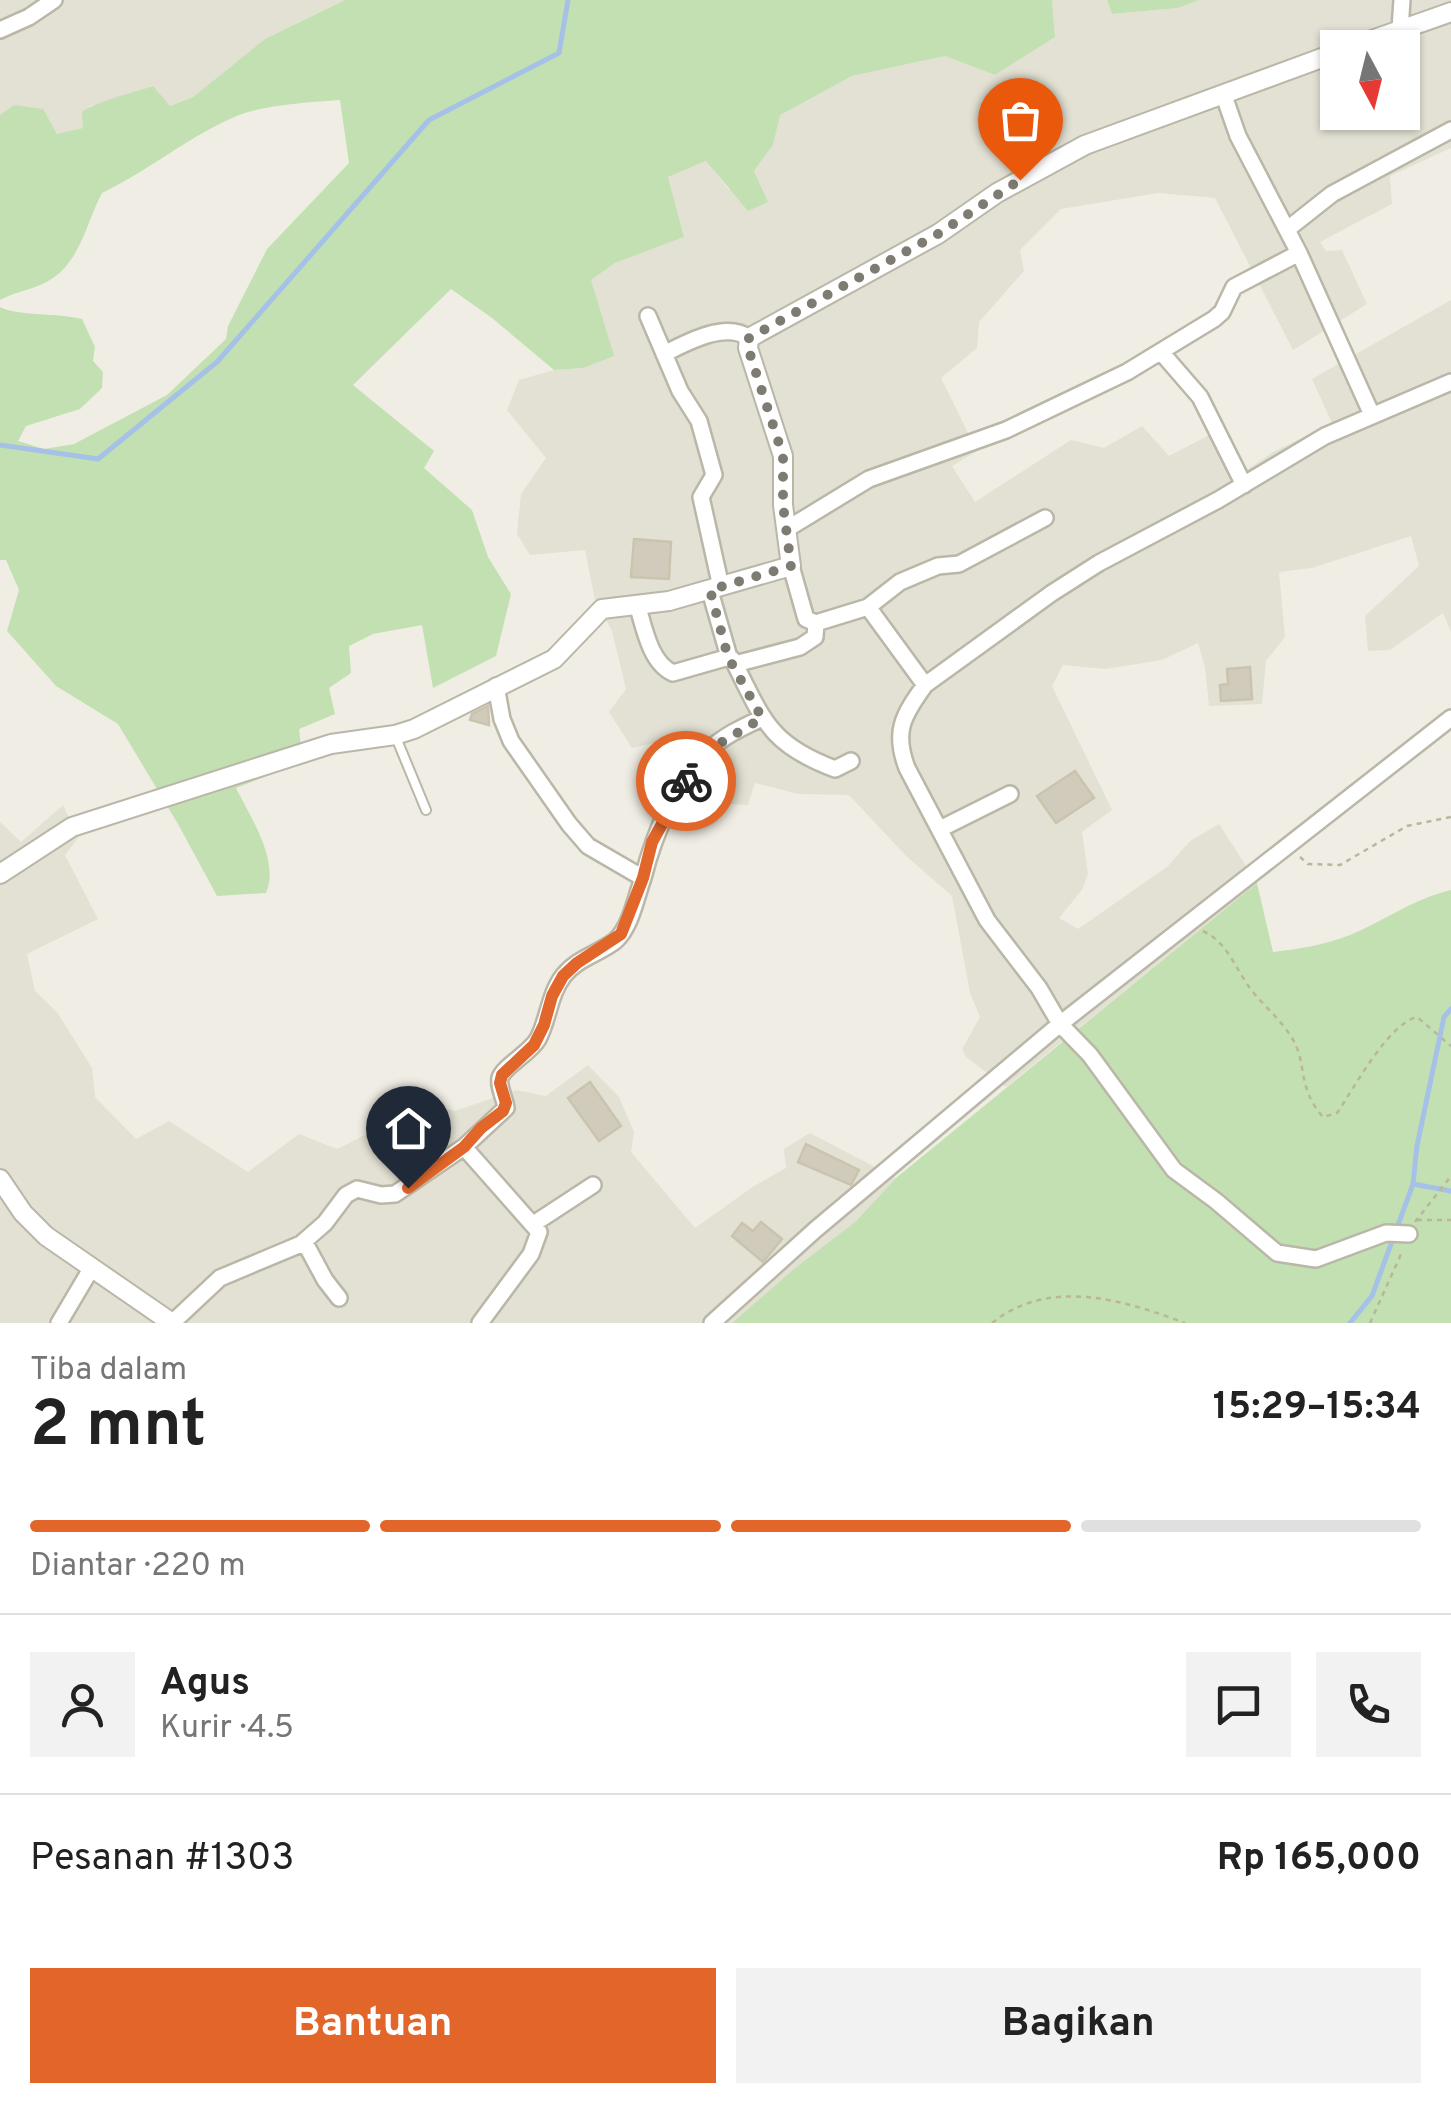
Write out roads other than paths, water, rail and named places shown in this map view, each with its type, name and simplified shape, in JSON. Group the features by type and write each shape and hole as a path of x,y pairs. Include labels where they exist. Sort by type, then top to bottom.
{"street":[{"path":"0,30 29,18 54,0"},
{"path":"1402,0 1400,29 1451,12"},
{"path":"749,338 938,234 997,193 1066,154 1320,59"},
{"path":"1224,96 1238,136 1288,228 1372,415"},
{"path":"1288,228 1332,194 1451,130"},
{"path":"786,529 869,479 1006,430 1127,372 1214,319 1222,312 1234,287 1299,253"},
{"path":"648,316 709,450 714,475 701,498 715,589 732,661 778,740 830,768 838,769 851,761"},
{"path":"664,354 722,332 740,332 749,338"},
{"path":"749,338 748,348 783,456 791,566 806,619 816,623 868,606 900,582 938,566 958,564 1045,518"},
{"path":"1161,352 1200,396 1244,485"},
{"path":"1403,1230 1316,1259 1292,1258 1277,1253 1174,1170 1090,1054 1060,1024 1039,988 988,920 902,753 905,712 924,685 1071,580 1244,485 1290,455 1451,382"},
{"path":"0,874 72,826 332,744 396,735 560,655 602,609 715,589 791,566"},
{"path":"636,604 656,658 673,672 800,647 815,637 816,623"},
{"path":"868,606 924,685"},
{"path":"496,686 510,741 569,824 588,846 643,878"},
{"path":"0,1179 34,1226 172,1323 220,1278 285,1253 304,1241 325,1223 346,1195 357,1189 395,1194 464,1147 506,1108 502,1075 534,1045 563,976 621,934 652,842 693,768 729,735 762,718"},
{"path":"712,1323 815,1230 1060,1024 1451,718"},
{"path":"942,828 1010,794"},
{"path":"464,1147 540,1232 538,1244 480,1323"},
{"path":"535,1223 594,1185"},
{"path":"304,1241 339,1298"},
{"path":"59,1323 91,1269"}],"lane":[{"path":"396,735 426,810"}],"waterway":[{"path":"0,445 98,459 217,362 429,120 559,53 568,0"},
{"path":"1350,1323 1372,1296 1413,1184 1417,1146 1444,1017 1451,1009"},
{"path":"1413,1184 1451,1191"}]}
